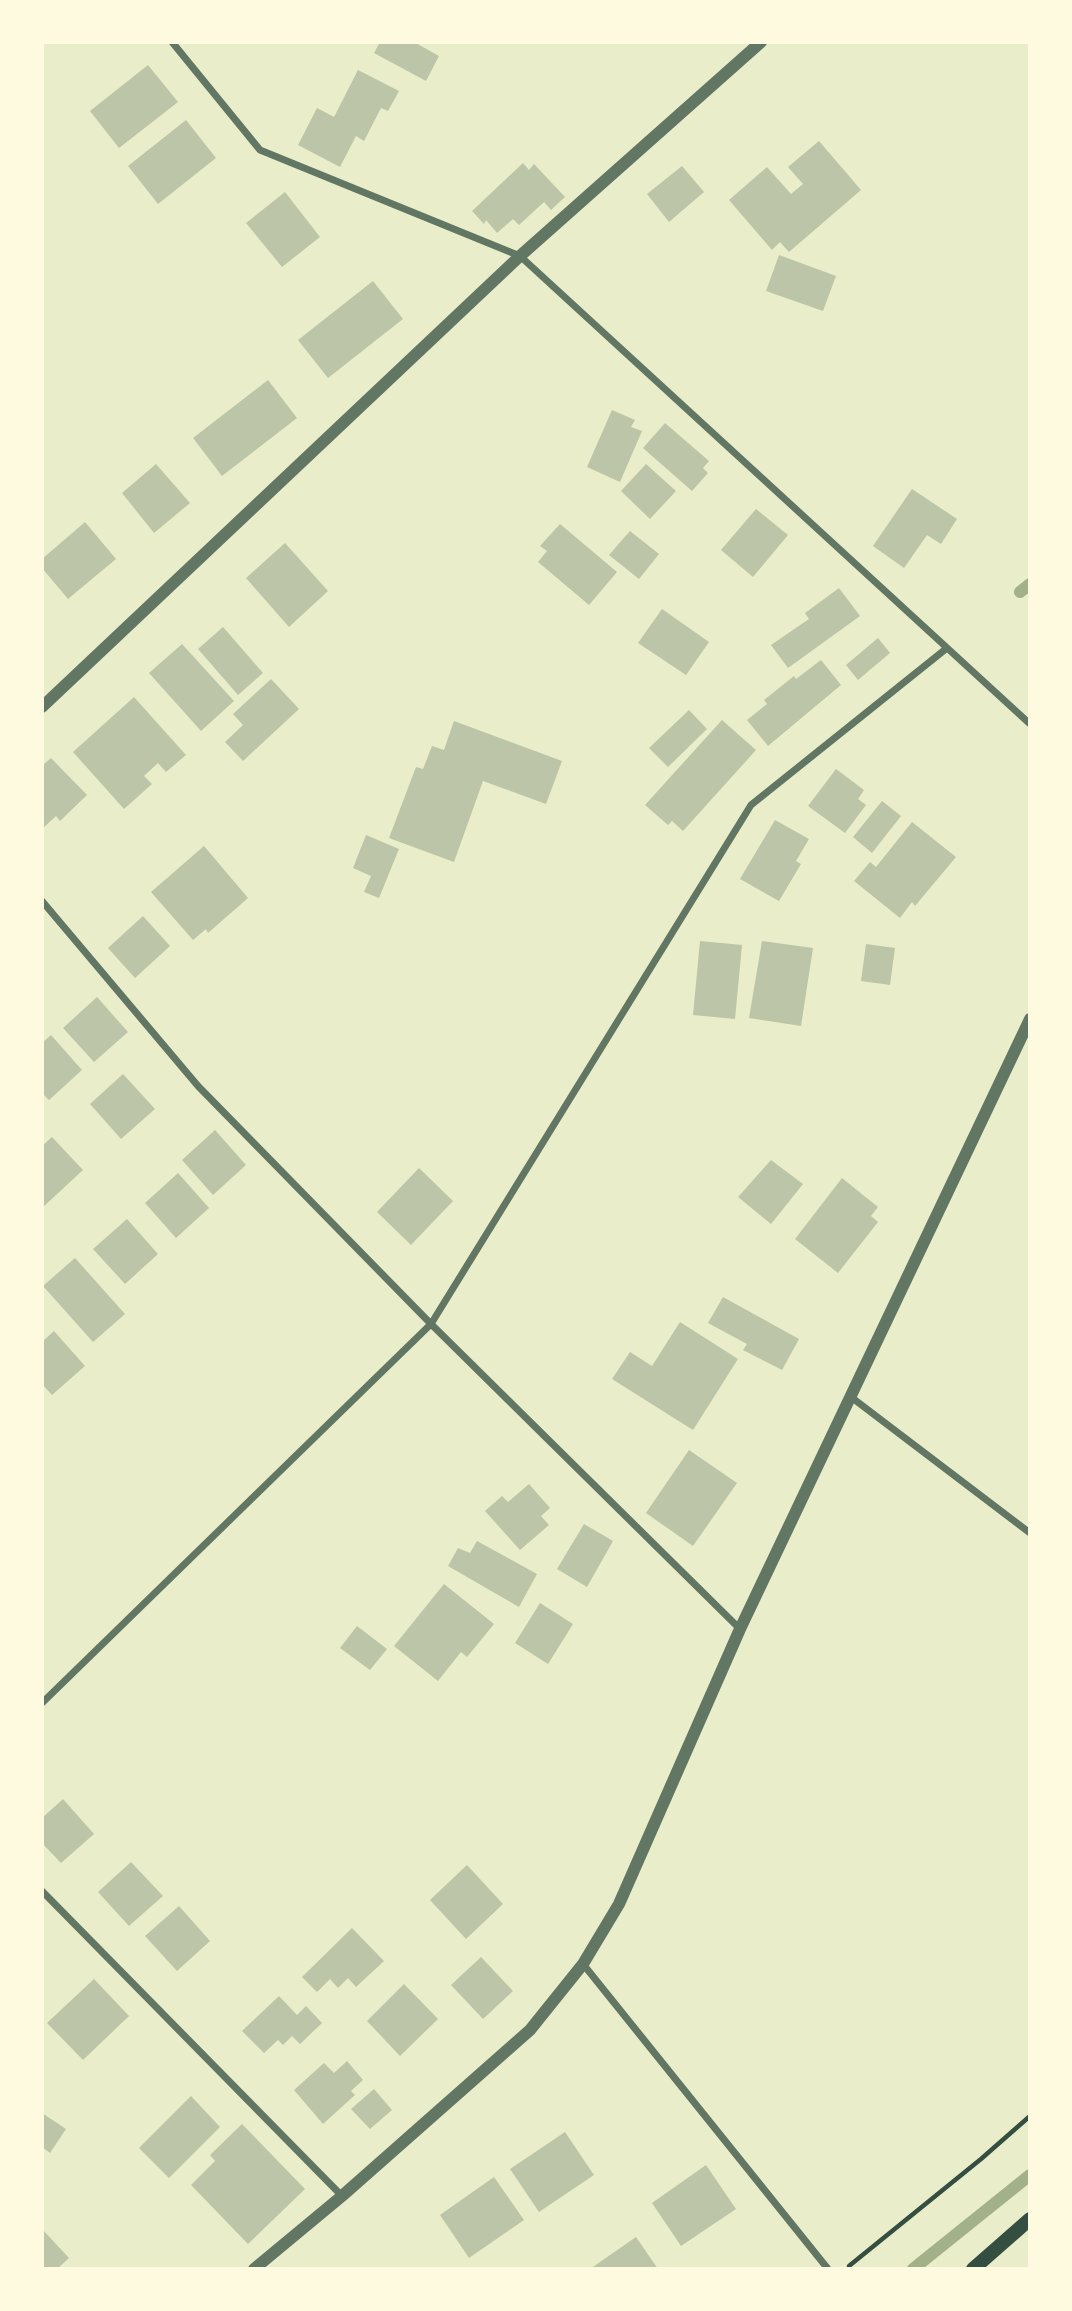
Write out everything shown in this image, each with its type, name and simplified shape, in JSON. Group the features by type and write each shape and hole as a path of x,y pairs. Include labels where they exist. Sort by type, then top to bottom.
{"main road":[{"path":"973,2269 1030,2219"}],"street":[{"path":"172,42 260,150 520,256 1030,724"},
{"path":"42,707 520,256 761,42"},
{"path":"42,1703 431,1324 751,805 947,648"},
{"path":"42,901 198,1086 431,1324 740,1629"},
{"path":"254,2269 342,2196 530,2031 583,1964 619,1904 740,1629 1030,1019"},
{"path":"850,1397 1030,1533"},
{"path":"42,1891 342,2196"},
{"path":"583,1964 828,2269"}],"path":[{"path":"846,2269 981,2160 1030,2116"}],"building":[{"path":"380,42 414,42 439,56 426,81 374,53"},
{"path":"148,65 178,102 119,148 90,111"},
{"path":"358,70 399,91 388,111 381,108 364,141 356,136 340,167 298,145 317,108 334,117"},
{"path":"186,120 216,158 158,204 128,166"},
{"path":"819,141 861,190 789,252 780,242 772,250 729,200 767,167 791,194 803,184 788,167"},
{"path":"523,163 529,170 534,164 565,197 551,210 544,202 519,225 513,219 497,233 486,220 484,224 472,211"},
{"path":"682,166 704,192 669,222 647,194"},
{"path":"285,192 320,237 282,267 246,223"},
{"path":"779,255 836,276 823,311 766,291"},
{"path":"373,281 403,319 328,378 298,340"},
{"path":"268,380 297,418 222,476 193,438"},
{"path":"612,410 635,420 631,427 642,431 620,482 587,467"},
{"path":"665,423 709,461 703,468 708,473 692,491 643,448"},
{"path":"156,464 190,503 154,533 122,493"},
{"path":"646,464 676,491 650,519 621,491"},
{"path":"912,489 957,519 941,544 927,535 904,568 873,546"},
{"path":"756,509 788,535 753,577 721,550"},
{"path":"85,522 116,559 68,599 42,568 42,559"},
{"path":"560,524 617,572 589,605 538,562 547,551 540,546"},
{"path":"630,531 659,554 639,579 609,555"},
{"path":"285,543 328,591 289,627 246,578"},
{"path":"839,588 860,616 788,668 771,645 809,619 805,613"},
{"path":"662,609 709,642 686,675 638,643"},
{"path":"223,627 263,673 238,695 198,649"},
{"path":"878,638 890,653 858,680 846,665"},
{"path":"182,644 234,701 201,731 149,673"},
{"path":"821,660 841,685 768,746 747,720 767,704 764,700 794,676 796,679"},
{"path":"271,679 299,709 243,761 225,742 243,725 233,714"},
{"path":"134,697 186,755 166,772 158,763 144,776 152,784 124,809 73,752"},
{"path":"689,710 707,729 668,767 649,748"},
{"path":"722,720 756,750 683,831 672,821 668,825 645,805"},
{"path":"454,721 562,761 546,804 483,781 454,862 389,838 416,767 423,769 432,746 444,750"},
{"path":"51,758 87,795 60,821 56,816 42,829 42,766"},
{"path":"836,769 864,790 858,799 866,805 845,833 808,806"},
{"path":"882,801 901,816 872,853 853,837"},
{"path":"775,820 809,839 796,861 801,864 779,901 740,879"},
{"path":"912,822 956,857 915,906 912,902 900,918 854,881 870,862 876,867"},
{"path":"366,835 399,849 379,898 364,892 371,876 353,868"},
{"path":"204,846 248,898 208,933 206,929 193,940 151,892"},
{"path":"143,916 170,946 135,978 108,948"},
{"path":"700,941 742,945 735,1019 693,1015"},
{"path":"762,941 813,948 801,1026 749,1018"},
{"path":"866,944 895,948 890,985 861,981"},
{"path":"97,997 128,1032 94,1062 63,1028"},
{"path":"51,1035 82,1070 49,1100 42,1093 42,1043"},
{"path":"123,1074 155,1109 121,1139 90,1104"},
{"path":"215,1130 246,1165 213,1195 182,1160"},
{"path":"52,1137 83,1170 42,1208 42,1146"},
{"path":"771,1160 803,1184 771,1224 738,1197"},
{"path":"419,1168 453,1201 411,1245 377,1212"},
{"path":"178,1173 209,1208 176,1238 145,1203"},
{"path":"842,1178 878,1207 871,1216 878,1222 838,1273 795,1239"},
{"path":"127,1219 158,1254 125,1284 93,1249"},
{"path":"75,1258 125,1314 93,1342 43,1286"},
{"path":"723,1297 799,1339 782,1370 743,1350 747,1344 708,1323"},
{"path":"680,1322 738,1359 693,1430 612,1379 630,1352 652,1366"},
{"path":"54,1331 85,1366 52,1395 42,1384 42,1342"},
{"path":"689,1450 737,1483 693,1546 646,1513"},
{"path":"529,1484 550,1508 541,1516 549,1525 520,1550 485,1511 502,1496 508,1502"},
{"path":"584,1524 613,1541 587,1587 557,1569"},
{"path":"477,1541 537,1574 519,1607 448,1566 458,1548 470,1553"},
{"path":"444,1584 494,1624 467,1657 461,1652 438,1681 394,1646"},
{"path":"540,1603 573,1624 548,1664 515,1643"},
{"path":"357,1626 387,1649 370,1670 340,1648"},
{"path":"63,1799 94,1834 61,1863 42,1843 42,1818"},
{"path":"131,1862 163,1896 129,1926 98,1892"},
{"path":"467,1865 503,1904 466,1939 430,1900"},
{"path":"179,1906 210,1941 177,1971 145,1936"},
{"path":"352,1928 384,1961 356,1987 348,1978 338,1988 330,1979 317,1992 302,1977"},
{"path":"481,1957 513,1991 483,2019 451,1985"},
{"path":"94,1979 129,2016 83,2060 47,2023"},
{"path":"404,1984 438,2019 400,2056 367,2021"},
{"path":"279,1996 297,2015 306,2006 322,2023 300,2044 292,2036 283,2045 278,2040 264,2053 242,2031"},
{"path":"347,2061 363,2080 351,2091 355,2095 323,2124 294,2090 324,2063 334,2073"},
{"path":"374,2089 392,2110 370,2129 351,2109"},
{"path":"191,2096 220,2127 169,2178 139,2148"},
{"path":"42,2113 66,2129 50,2153 42,2147"},
{"path":"242,2124 305,2189 248,2244 191,2185 215,2161 210,2155"},
{"path":"565,2132 594,2175 539,2212 510,2169"},
{"path":"706,2165 736,2209 681,2246 652,2203"},
{"path":"494,2177 524,2220 469,2258 440,2215"},
{"path":"42,2229 69,2258 57,2269 42,2269"},
{"path":"636,2237 658,2269 590,2269"}],"waterway":[{"path":"1020,592 1030,584"},
{"path":"913,2269 1030,2175"}]}
